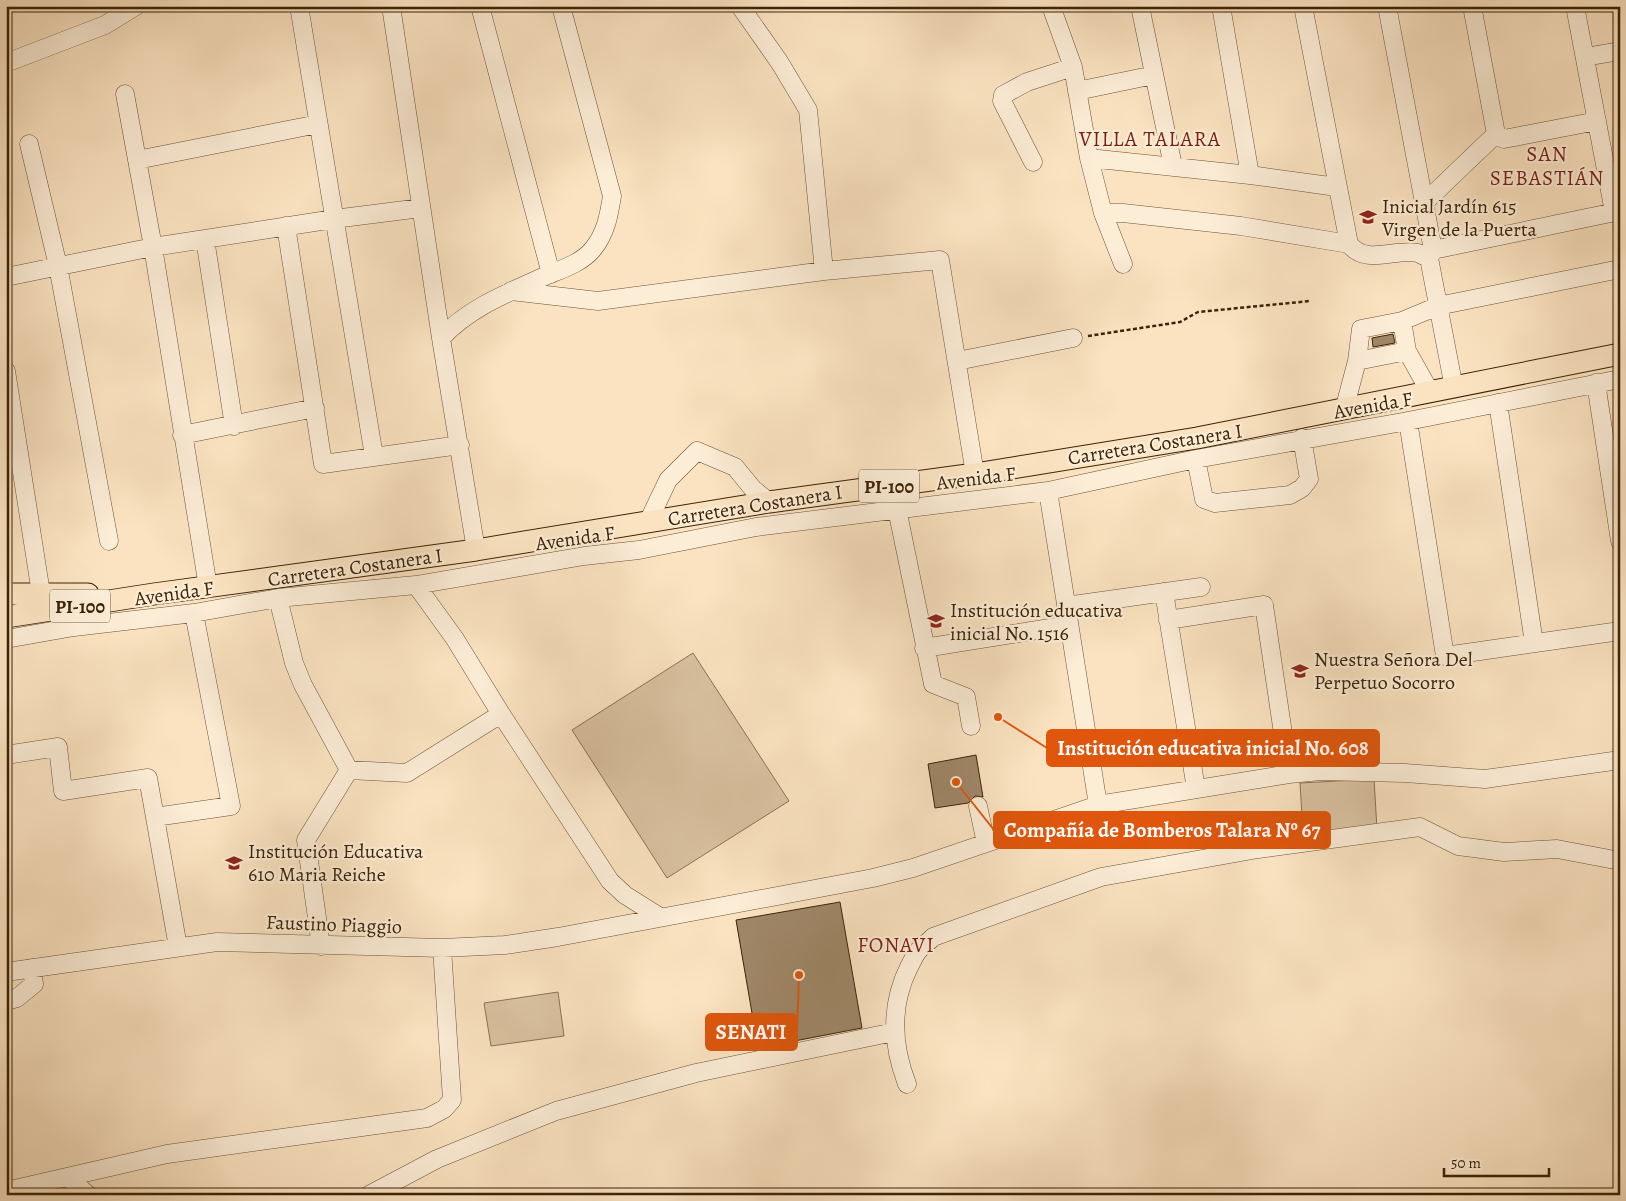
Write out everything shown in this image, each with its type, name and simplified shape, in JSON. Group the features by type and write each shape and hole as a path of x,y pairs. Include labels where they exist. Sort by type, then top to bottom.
{"main road":[{"name":"Carretera Costanera I","path":"6,617 208,586 476,550 769,502 975,474 1206,436 1620,354"},
{"name":"Carretera Costanera I","path":"6,594 154,594"}],"street":[{"path":"6,63 105,25 136,6"},
{"path":"299,6 374,456"},
{"path":"391,6 440,338 460,445 476,550"},
{"path":"480,6 551,274"},
{"path":"440,338 466,314 511,291 578,262 592,251 601,238 608,221 612,196 561,6"},
{"path":"740,6 780,63 808,110 824,271"},
{"path":"1052,6 1073,67 1089,158 1104,213 1123,264"},
{"path":"1140,6 1173,166"},
{"path":"1221,6 1250,175"},
{"path":"1303,6 1349,244 1354,251 1362,255 1431,254 1617,212 1575,6"},
{"path":"1387,6 1424,203 1438,306 1454,388"},
{"path":"1472,6 1496,134 1504,139 1597,121"},
{"path":"1585,57 1620,51"},
{"path":"1033,162 1002,101 1003,95 1027,82 1073,67"},
{"path":"1077,91 1154,75"},
{"path":"125,94 153,247 208,586"},
{"path":"137,160 318,124"},
{"path":"1424,203 1496,134"},
{"path":"29,144 58,266 109,540"},
{"path":"1089,158 1250,175 1337,187"},
{"path":"6,277 153,247 334,219 421,208"},
{"path":"1104,213 1123,213 1241,226 1349,244"},
{"path":"286,226 323,464 460,445"},
{"path":"206,239 234,426"},
{"path":"511,291 598,302 824,271 940,260 975,474"},
{"path":"1344,410 1357,362 1361,329 1402,321 1438,306 1620,270"},
{"path":"1402,321 1407,351 1430,392"},
{"path":"957,361 1073,338"},
{"path":"1357,362 1407,351"},
{"path":"6,370 41,593"},
{"name":"Avenida F","path":"6,639 74,627 194,613 278,598 416,585 584,556 639,550 756,527 1048,491 1302,438 1408,421 1620,378"},
{"path":"1596,384 1620,540"},
{"path":"1498,403 1534,643"},
{"path":"182,435 234,426 315,408"},
{"path":"1408,421 1445,656 1620,631"},
{"path":"1196,459 1204,499 1215,503 1290,495 1302,488 1309,479 1302,438"},
{"path":"648,522 668,480 697,451 735,467 753,489 769,502"},
{"path":"1048,491 1098,805"},
{"path":"897,509 924,648 933,684 966,697 971,726"},
{"path":"416,585 455,639 501,714 610,881 625,895 660,917"},
{"path":"1066,606 1201,586"},
{"path":"1164,592 1196,789"},
{"path":"278,598 294,663 303,685 349,770"},
{"path":"1168,620 1264,605 1290,774"},
{"path":"155,817 231,806 194,613"},
{"path":"924,648 1069,626"},
{"path":"349,770 407,772 501,714"},
{"path":"6,755 58,747 63,791 148,778 178,947"},
{"name":"Faustino Piaggio","path":"6,972 178,947 234,942 442,948 505,945 558,937 872,878 913,868 1098,805 1290,774 1321,771 1405,773 1485,779 1620,760"},
{"path":"321,946 306,840 349,770"},
{"path":"978,806 986,843"},
{"path":"907,1084 899,1064 894,1032 898,1001 906,974 918,951 934,938 1101,877 1258,849 1420,827 1458,846 1504,852 1557,849 1620,861"},
{"path":"6,1191 176,1153 426,1118 444,1110 452,1100 442,948"},
{"path":"6,1001 17,998 34,984 32,968"},
{"path":"369,1195 437,1159 556,1111 696,1073 894,1032"},
{"path":"67,1177 88,1195"}],"path":[{"path":"1073,338 1180,322 1198,312 1310,301"}],"shaded area":[{"path":"693,653 789,801 667,878 572,730"},
{"path":"1374,779 1377,829 1303,833 1300,783"},
{"path":"558,992 564,1036 491,1046 484,1003"}],"building":[{"path":"1393,334 1395,343 1373,347 1372,338"},
{"path":"976,755 983,797 975,796 968,803 935,808 928,764"},
{"path":"840,902 862,1028 758,1048 736,920"}],"place":[{"name":"Inicial Jardín 615 Virgen de la Puerta","path":"1368,217"},
{"name":"Institución educativa inicial No. 1516","path":"936,621"},
{"name":"Nuestra Señora Del Perpetuo Socorro","path":"1300,671"},
{"name":"Institución educativa inicial No. 608","path":"998,717"},
{"name":"Compañía de Bomberos Talara Nº 67","path":"956,782"},
{"name":"Institución Educativa 610 Maria Reiche","path":"234,863"},
{"name":"SENATI","path":"799,975"}],"district":[{"name":"VILLA TALARA","path":"1150,139"},
{"name":"SAN SEBASTIÁN","path":"1547,166"},
{"name":"FONAVI","path":"896,945"}]}
